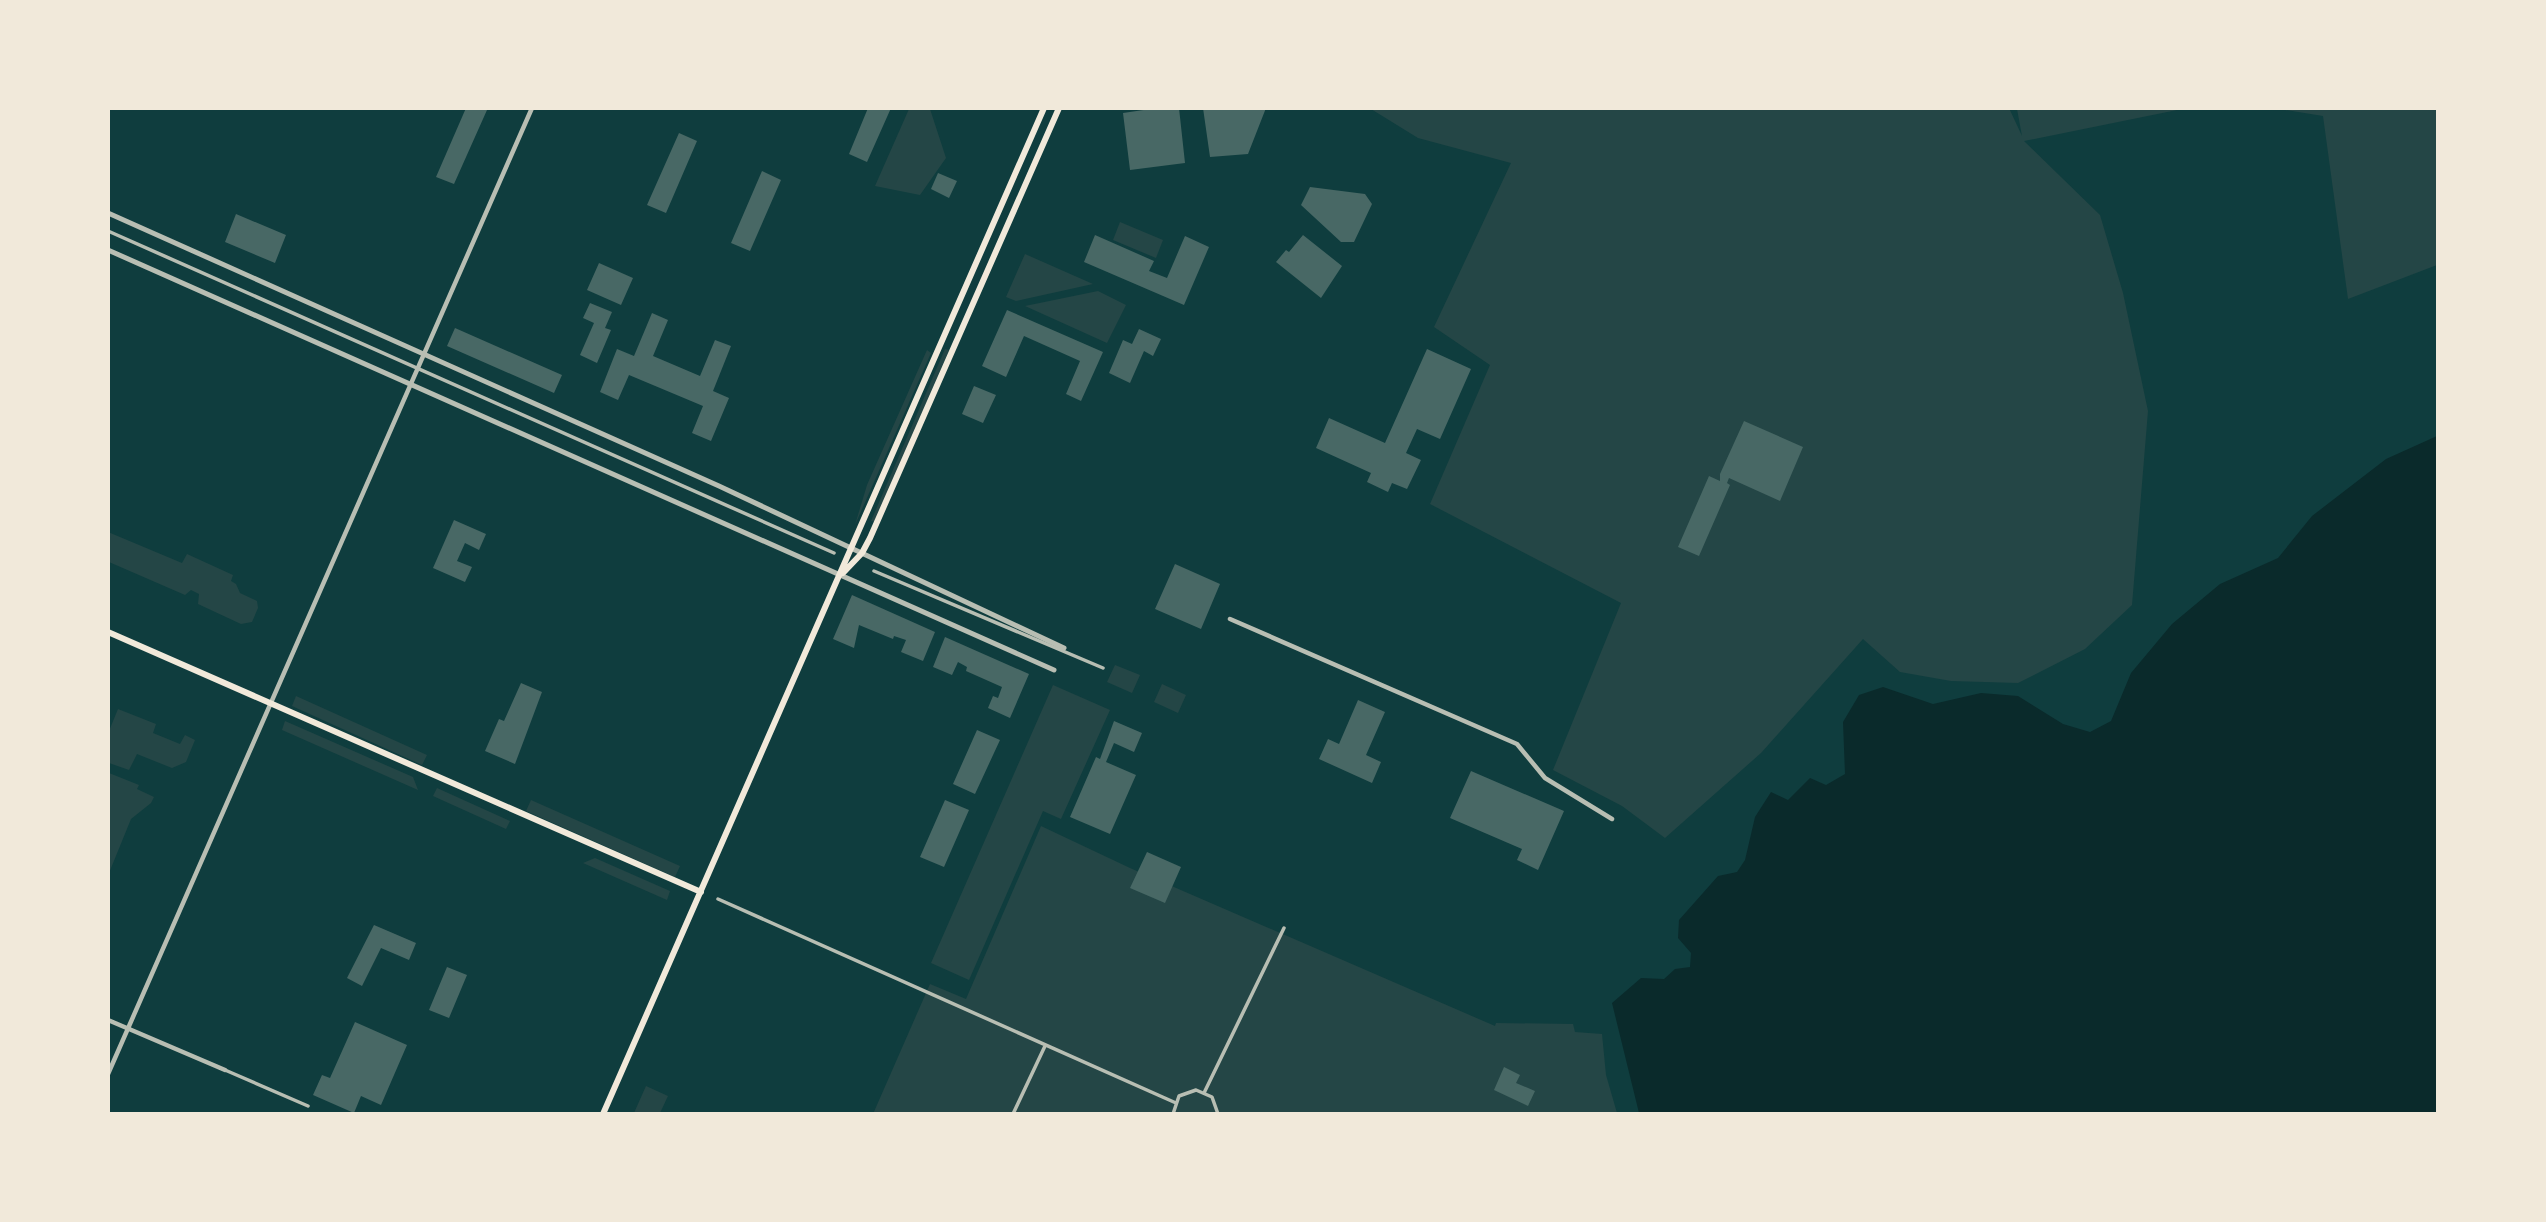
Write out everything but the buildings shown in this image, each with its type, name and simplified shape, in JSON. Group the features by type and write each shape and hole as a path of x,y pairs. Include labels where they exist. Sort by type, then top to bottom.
{"main road":[{"path":"603,1114 1044,108"},
{"path":"839,576 862,553 1059,108"},
{"path":"108,632 701,892"}],"street":[{"path":"108,1074 532,108"},
{"path":"108,213 425,354 1064,648"},
{"path":"108,231 834,553"},
{"path":"108,250 1054,670"},
{"path":"874,570 1102,668"},
{"path":"1230,619 1517,744 1545,778 1612,819"},
{"path":"718,899 1176,1103"},
{"path":"1204,1093 1284,928"},
{"path":"108,1020 307,1106"},
{"path":"1013,1114 1045,1046"},
{"path":"1173,1114 1176,1103 1183,1094 1196,1090 1212,1097 1218,1114"}],"shaded area":[{"path":"2009,108 2022,136 2017,109 2182,109 2024,141 2100,215 2123,293 2148,411 2132,605 2085,649 2018,683 1951,681 1900,672 1863,639 1761,753 1665,838 1622,806 1553,770 1621,603 1430,504 1490,365 1434,327 1511,163 1418,138 1371,109"},
{"path":"909,109 930,109 946,158 920,195 875,186"},
{"path":"2279,109 2437,109 2437,265 2348,299 2323,116"},
{"path":"1120,222 1163,240 1156,258 1113,240"},
{"path":"1025,254 1093,284 1016,301 1006,297"},
{"path":"1098,291 1126,305 1107,343 1025,306"},
{"path":"945,349 949,350 875,522 871,521"},
{"path":"927,350 931,353 855,525 867,485"},
{"path":"2437,436 2437,1113 1639,1113 1612,1003 1641,978 1664,979 1675,969 1690,967 1691,953 1678,938 1679,920 1718,876 1737,872 1745,860 1755,817 1771,792 1788,800 1810,778 1826,785 1845,774 1843,722 1859,695 1883,687 1933,704 1981,693 2018,696 2063,724 2090,732 2111,721 2131,673 2172,624 2220,584 2278,558 2312,516 2386,459"},
{"path":"108,532 182,563 187,554 233,575 231,581 236,584 240,593 257,601 258,608 252,622 241,624 198,604 199,594 191,590 185,595 109,562"},
{"path":"1115,665 1140,675 1132,693 1107,682"},
{"path":"1162,684 1186,695 1178,713 1154,702"},
{"path":"1053,685 1110,710 1061,819 1043,811 969,980 931,963"},
{"path":"296,696 427,755 422,765 292,706"},
{"path":"118,709 156,724 153,733 180,744 185,735 195,740 186,762 172,768 137,754 129,770 109,763 109,731"},
{"path":"285,721 413,777 418,790 282,730"},
{"path":"109,773 139,785 137,789 154,797 151,803 131,819 109,873"},
{"path":"437,788 510,821 506,829 433,796"},
{"path":"531,800 680,866 675,877 526,811"},
{"path":"1041,826 1130,868 1495,1026 1496,1023 1573,1024 1575,1032 1602,1034 1606,1075 1617,1113 873,1114 930,984 966,999"},
{"path":"595,858 670,891 667,900 583,863"},
{"path":"646,1086 668,1096 660,1113 634,1113"}]}
